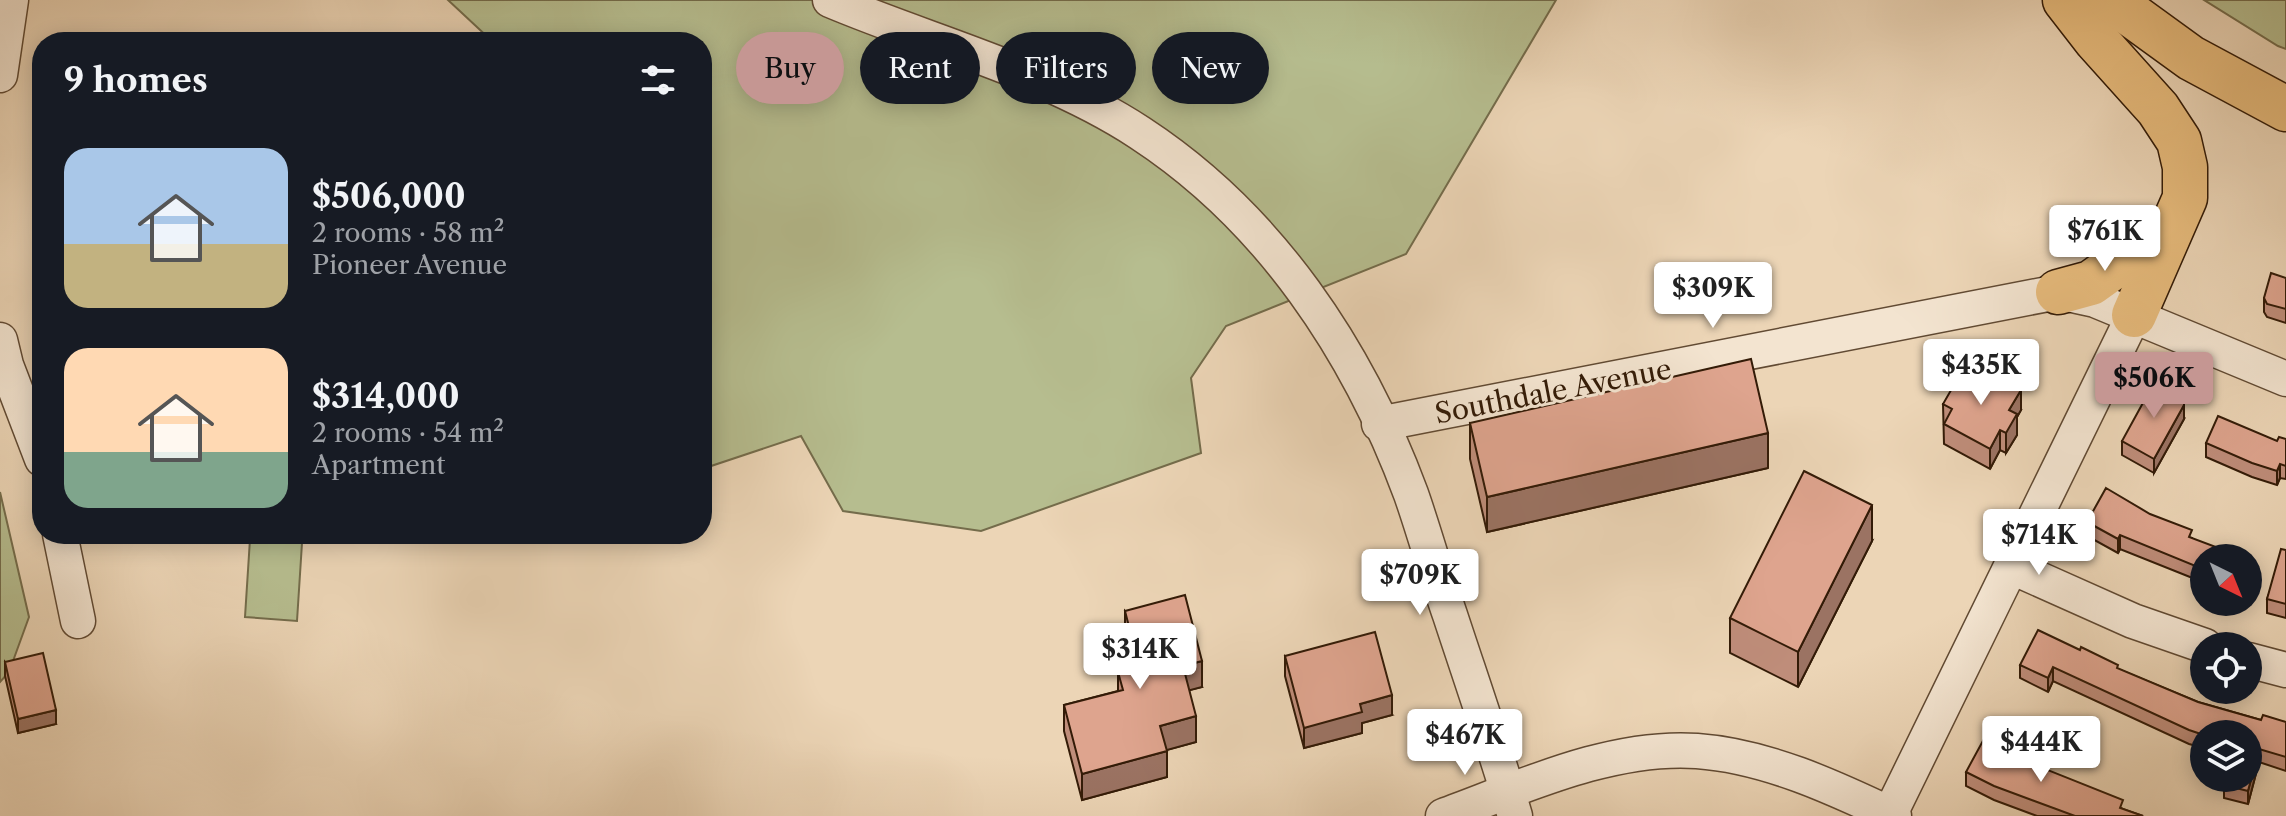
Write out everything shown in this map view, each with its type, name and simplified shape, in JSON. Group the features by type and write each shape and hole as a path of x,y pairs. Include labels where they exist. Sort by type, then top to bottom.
{"highway":[{"path":"2065,0 2158,109 2179,141 2185,167 2185,198 2134,315"},
{"path":"2111,0 2191,58 2286,109"},
{"path":"2058,292 2091,283 2125,262 2177,221"}],"street":[{"path":"0,75 11,0"},
{"path":"830,0 1066,93 1140,133 1250,225 1277,254 1317,307 1368,397 1410,493 1511,804"},
{"path":"2058,292 2095,300 2286,379"},
{"name":"Southdale Avenue","path":"1379,424 2058,292"},
{"path":"1443,816 1511,804 1620,758 1694,751 1760,762 1892,815 2134,315"},
{"path":"0,340 10,377 32,433"},
{"path":"61,544 78,621"},
{"path":"2012,567 2133,621 2190,641"},
{"path":"2262,664 2286,670"}],"green space":[{"path":"448,0 1556,0 1406,254 1226,326 1191,378 1201,453 981,531 843,511 801,436 712,466 712,32 482,32"},
{"path":"2204,0 2286,0 2286,49 2278,46"},
{"path":"0,492 29,617 9,672 0,682"},
{"path":"250,544 302,544 297,621 245,617"}],"building":[{"path":"2271,273 2286,278 2286,309 2267,304 2264,298"},
{"path":"1751,359 1768,433 1487,497 1470,423"},
{"path":"1976,366 2021,390 2009,410 2017,414 2006,433 2000,430 1990,449 1944,424 1952,409 1943,404 1958,378 1967,383"},
{"path":"2155,381 2184,398 2184,405 2154,459 2122,441"},
{"path":"2218,416 2277,441 2279,437 2286,439 2286,466 2280,464 2277,471 2206,443"},
{"path":"1804,471 1872,505 1798,652 1730,618"},
{"path":"2106,488 2150,514 2192,530 2189,537 2208,544 2190,544 2190,564 2120,535 2118,539 2087,522"},
{"path":"2281,549 2286,550 2286,604 2267,599"},
{"path":"1185,595 1202,661 1183,666 1196,716 1160,726 1167,751 1082,774 1064,705 1123,690 1118,672 1139,666 1125,611"},
{"path":"2038,630 2190,699 2190,704 2205,704 2261,720 2190,720 2190,730 2053,667 2048,678 2020,665"},
{"path":"1375,632 1392,695 1360,704 1362,712 1304,728 1285,656"},
{"path":"43,653 56,710 18,719 5,662"},
{"path":"2263,715 2286,722 2286,757 2262,750"},
{"path":"1985,737 2012,752 2010,755 2123,800 2120,808 2143,816 2075,816 1994,786 1966,772"}]}
